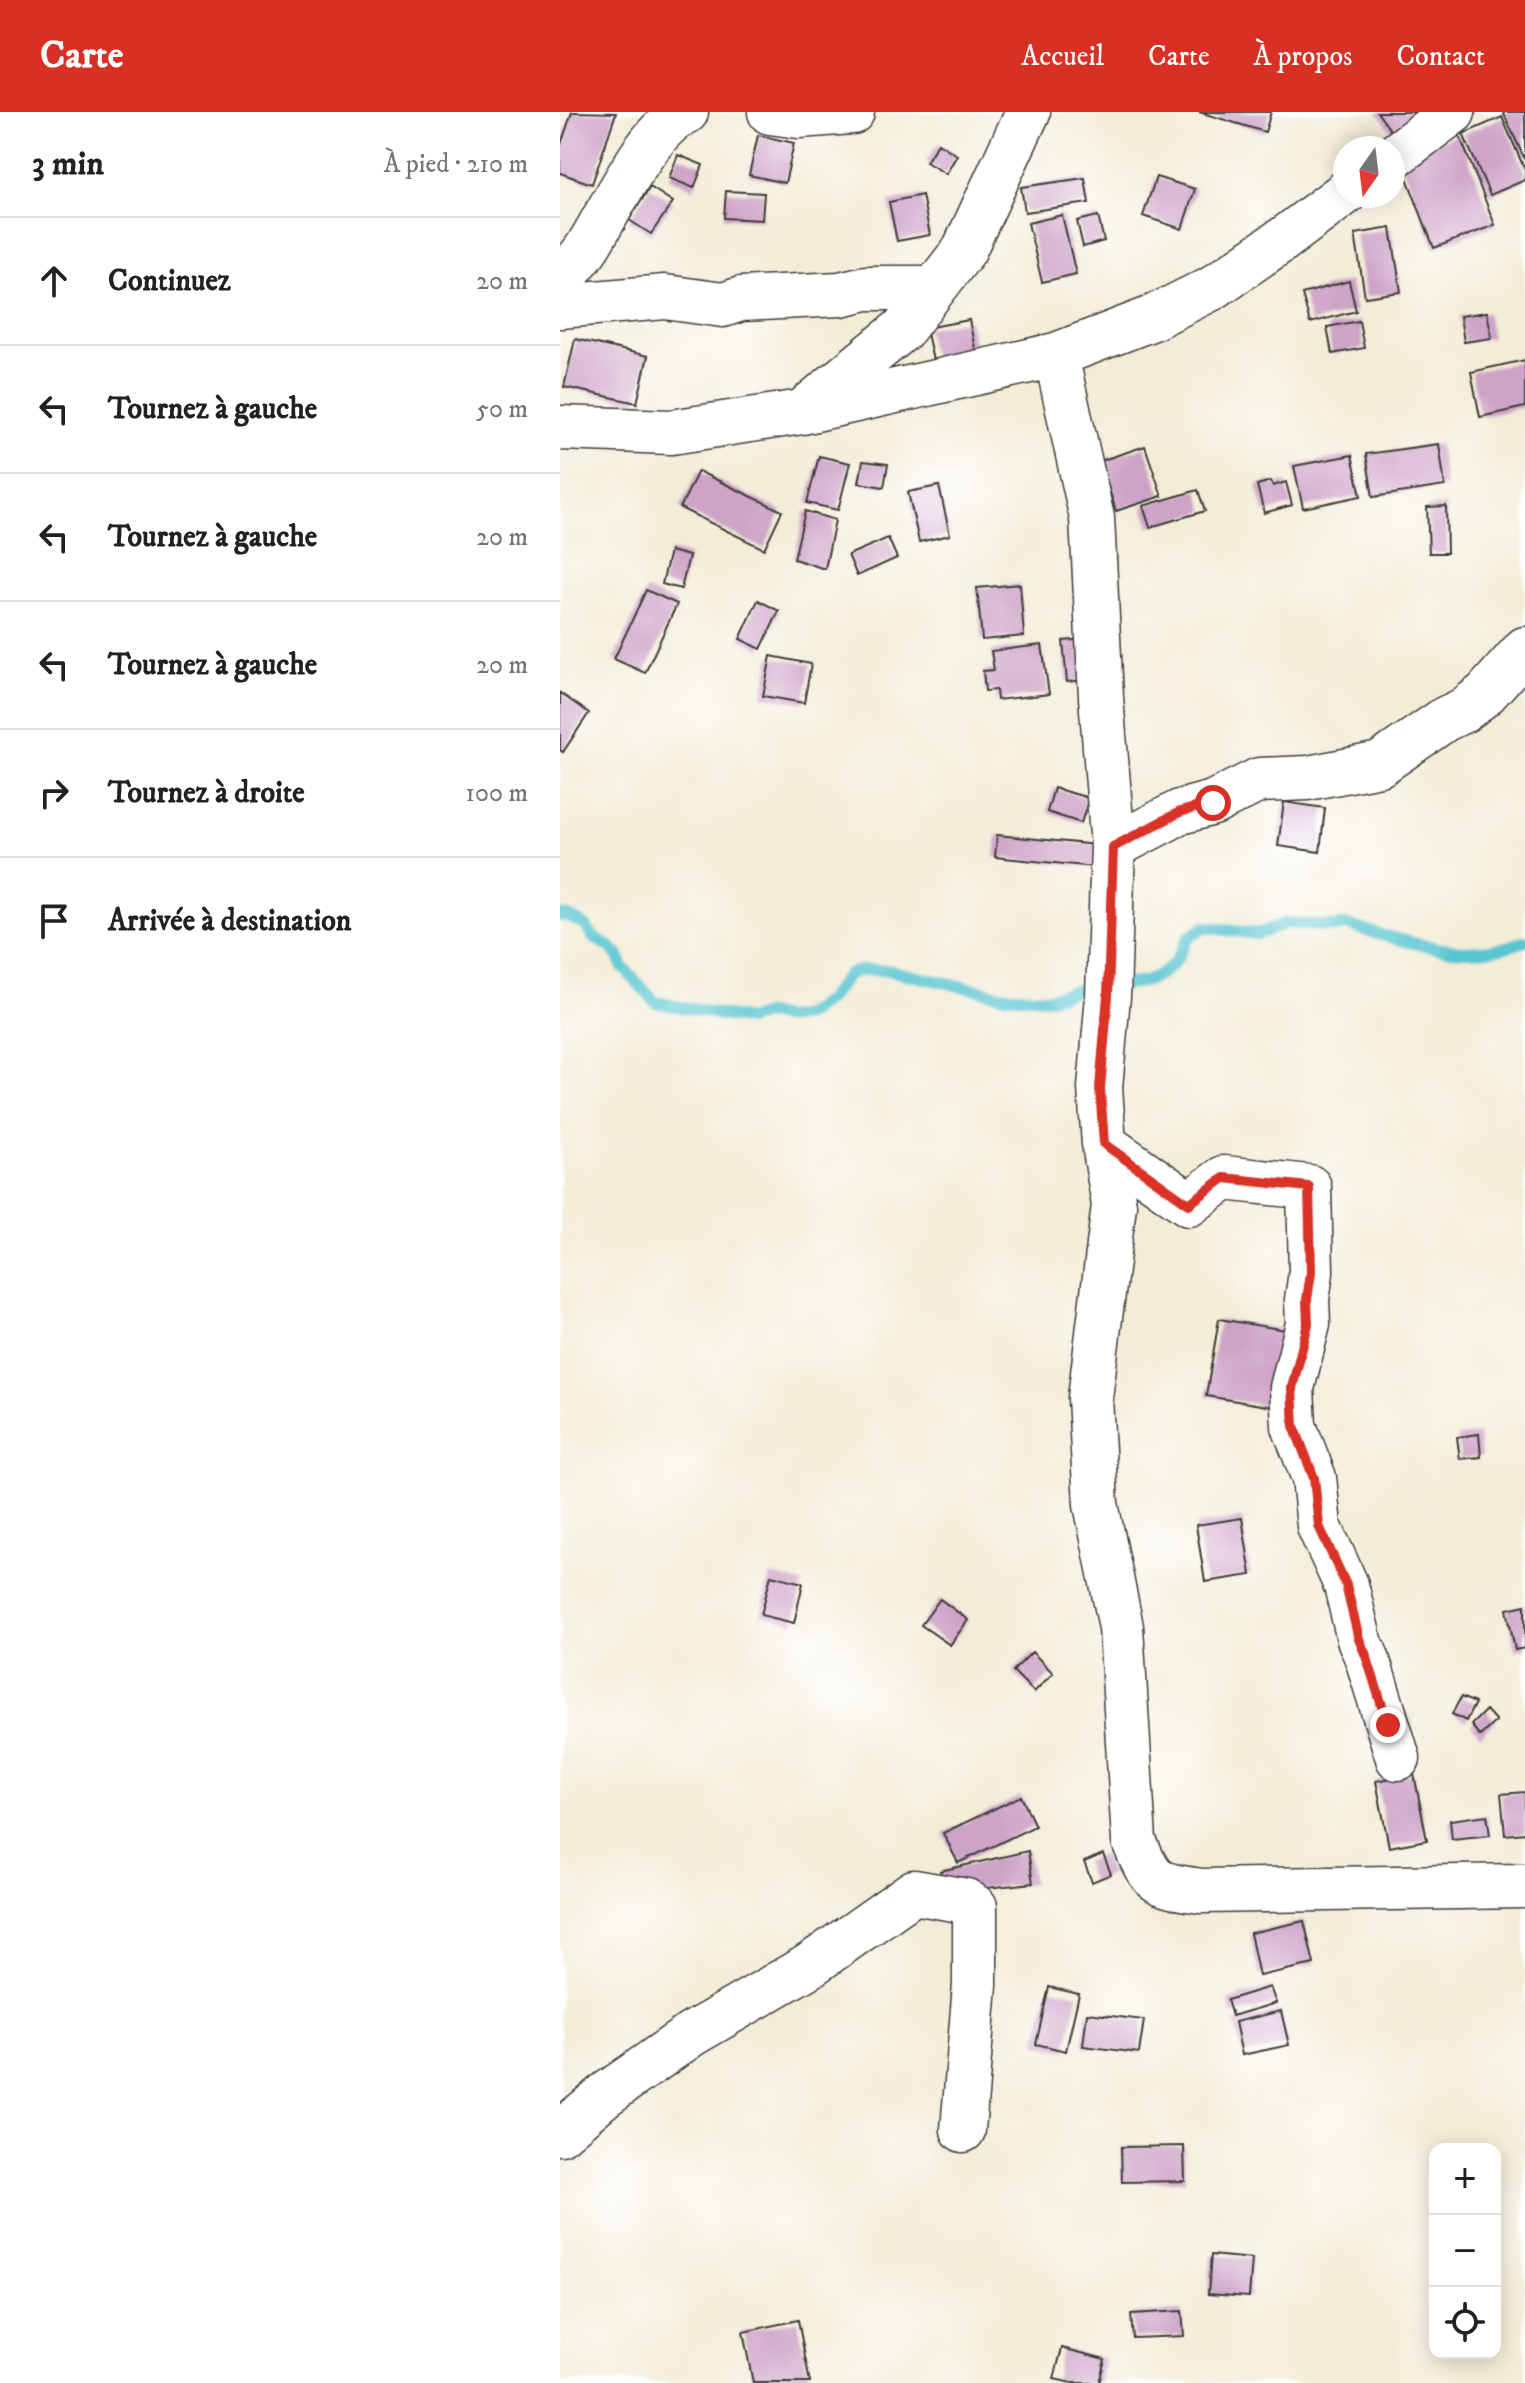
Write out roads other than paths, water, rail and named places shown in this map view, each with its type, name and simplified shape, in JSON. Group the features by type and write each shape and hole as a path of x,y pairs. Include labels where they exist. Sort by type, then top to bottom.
{"street":[{"path":"560,280 587,250 633,167 674,117 686,112"},
{"path":"770,112 799,116 852,112"},
{"path":"802,412 903,329 964,250 1027,112"},
{"path":"1405,148 1453,112"},
{"path":"560,428 671,432 802,412 1056,355 1150,319 1212,288 1333,202"},
{"path":"560,306 665,297 723,305 741,299 840,294 866,288 934,288"},
{"path":"1056,355 1092,518 1101,697 1113,847 1108,985 1100,1088 1104,1144 1114,1205 1090,1398 1096,1504 1121,1627 1134,1841 1147,1873 1163,1886 1201,1891 1525,1886"},
{"path":"1113,847 1180,812 1213,803 1259,780 1308,778 1380,764 1485,694 1525,649"},
{"path":"1104,1144 1189,1204 1224,1178 1309,1187 1311,1272 1308,1324 1292,1388 1294,1426 1314,1478 1319,1526 1346,1585 1359,1639 1398,1758"},
{"path":"560,2133 605,2095 692,2034 809,1966 914,1892 966,1901 975,1907 975,1985 963,2130"}],"waterway":[{"path":"560,916 586,926 593,937 610,947 619,956 622,966 655,1002 748,1020 768,1014 786,1019 805,1016 828,1000 848,974 863,970 887,970 1002,995 1048,998 1101,983 1123,985 1147,981 1175,962 1188,938 1205,927 1257,934 1287,923 1345,925 1435,948 1480,951 1525,941"}]}
